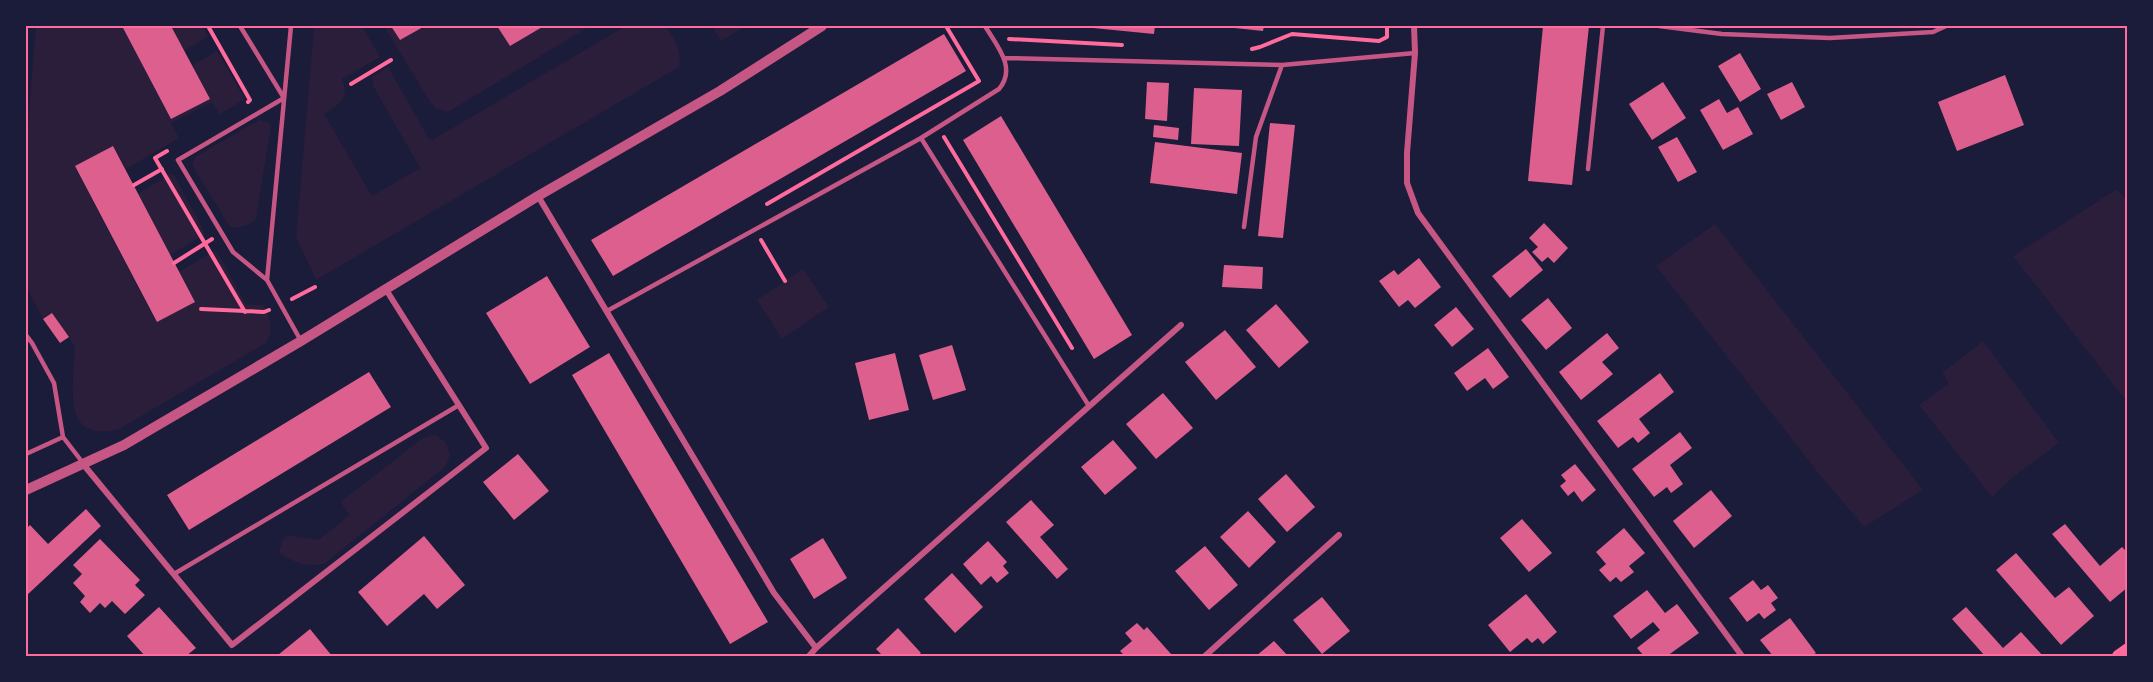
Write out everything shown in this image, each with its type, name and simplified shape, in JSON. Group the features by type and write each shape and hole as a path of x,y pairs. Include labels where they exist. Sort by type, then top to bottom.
{"main road":[{"path":"2118,657 2127,648"}],"street":[{"path":"26,490 123,445 301,341 538,196 720,91 822,26"},
{"path":"1414,26 1415,52 1407,153 1407,183 1418,213 1742,657"},
{"path":"538,196 774,593 816,648"},
{"path":"83,464 232,645 486,448 385,288"},
{"path":"809,657 816,648 1181,325"},
{"path":"1205,657 1339,535"}],"lane":[{"path":"240,26 284,98"},
{"path":"267,280 291,26"},
{"path":"607,311 921,138 999,90 1005,82 1008,70 986,26"},
{"path":"1588,169 1603,26"},
{"path":"1659,26 1722,34 1830,38 1933,32 1946,26"},
{"path":"1004,58 1282,65 1415,52"},
{"path":"1244,227 1256,137 1282,65"},
{"path":"284,98 178,160 233,252 267,280 301,341"},
{"path":"921,138 1089,406"},
{"path":"26,335 54,383 63,437 83,464"},
{"path":"174,574 459,405"},
{"path":"26,454 63,437"}],"path":[{"path":"208,26 250,100 241,106"},
{"path":"785,281 747,216 979,81 946,26"},
{"path":"1244,50 1260,47 1292,34 1379,41 1387,37 1388,26"},
{"path":"1004,39 1131,45"},
{"path":"351,84 391,60"},
{"path":"928,110 1072,349"},
{"path":"174,146 155,158 245,312"},
{"path":"134,185 178,160"},
{"path":"174,262 222,233"},
{"path":"201,309 264,312 315,287"}],"shaded area":[{"path":"36,26 122,26 171,119 209,99 192,66 217,51 245,99 220,114 212,102 171,123 179,138 126,169 113,146 75,167 156,322 195,302 179,272 214,251 218,253 245,303 263,305 270,324 270,333 266,343 119,429 100,432 87,428 78,419 73,393 75,347 52,313 43,319 26,286 26,147"},
{"path":"171,26 202,26 208,36 184,51"},
{"path":"314,26 362,26 380,57 342,79 345,91 342,100 324,114 372,196 420,168 373,86 373,76 388,67 428,137 432,140 626,26 666,26 677,45 680,61 679,67 316,280 296,237"},
{"path":"384,26 391,26 400,40 425,26 497,26 510,46 544,26 590,26 448,112 436,109 430,102"},
{"path":"712,26 746,26 721,41"},
{"path":"259,120 269,122 271,126 256,219 248,225 233,228 228,224 192,165 195,157"},
{"path":"170,174 174,175 204,235 170,255 138,194"},
{"path":"2117,189 2128,202 2127,402 2013,256"},
{"path":"1715,224 1923,490 1864,527 1824,480 1656,266"},
{"path":"803,269 829,307 782,339 757,300"},
{"path":"1983,341 2059,443 2018,473 1992,497 1919,405 1949,383 1942,373"},
{"path":"435,435 446,442 450,455 446,466 324,564 300,563 279,553 282,541 287,535 318,540 350,515 340,502 423,438"}],"building":[{"path":"122,26 171,26 210,99 171,119"},
{"path":"391,26 425,26 400,40"},
{"path":"497,26 544,26 510,46"},
{"path":"1083,26 1155,26 1154,34"},
{"path":"1225,26 1264,26 1263,31"},
{"path":"1543,26 1589,26 1572,185 1528,181"},
{"path":"944,34 966,71 613,276 591,240"},
{"path":"1740,53 1761,89 1740,102 1718,66"},
{"path":"2005,75 2024,125 1957,151 1938,102"},
{"path":"1147,82 1169,83 1167,121 1145,119"},
{"path":"1663,82 1686,118 1652,140 1629,104"},
{"path":"1792,82 1805,107 1781,120 1767,94"},
{"path":"1194,88 1242,90 1239,146 1191,144"},
{"path":"1719,99 1727,113 1738,107 1753,134 1723,150 1700,110"},
{"path":"1001,116 1132,335 1094,359 963,140"},
{"path":"1270,123 1295,125 1283,238 1258,236"},
{"path":"1154,125 1179,128 1178,140 1153,137"},
{"path":"1677,137 1697,172 1678,182 1658,147"},
{"path":"1155,142 1242,153 1237,194 1150,183"},
{"path":"113,146 195,302 157,322 75,166"},
{"path":"1544,223 1568,248 1554,263 1548,257 1542,262 1532,252 1538,247 1529,238"},
{"path":"1526,249 1543,270 1510,298 1492,276"},
{"path":"1419,258 1441,287 1415,308 1408,300 1399,307 1379,281 1394,270 1398,275"},
{"path":"1224,265 1263,267 1262,289 1222,287"},
{"path":"547,276 590,347 530,384 486,313"},
{"path":"1548,298 1572,328 1546,350 1521,320"},
{"path":"1276,304 1309,342 1279,368 1246,330"},
{"path":"1456,307 1474,329 1452,347 1434,325"},
{"path":"52,313 69,337 60,343 43,319"},
{"path":"1225,330 1256,367 1216,400 1185,362"},
{"path":"1607,333 1619,348 1602,362 1613,374 1581,400 1559,372"},
{"path":"952,345 966,390 933,400 919,355"},
{"path":"1488,348 1509,377 1493,389 1485,378 1467,391 1454,373"},
{"path":"609,353 768,622 730,644 572,375"},
{"path":"895,353 909,410 869,420 855,363"},
{"path":"369,372 391,407 189,530 167,495"},
{"path":"1660,373 1674,392 1639,419 1650,433 1638,443 1633,437 1618,448 1597,421"},
{"path":"1163,393 1193,428 1156,459 1126,424"},
{"path":"1680,432 1692,448 1670,465 1683,484 1671,493 1667,487 1654,497 1632,469"},
{"path":"1113,440 1137,468 1105,495 1081,467"},
{"path":"518,454 549,491 514,520 483,482"},
{"path":"1575,464 1596,490 1582,502 1574,491 1568,496 1560,486 1566,481 1561,475"},
{"path":"1286,474 1315,507 1287,532 1258,499"},
{"path":"1711,490 1732,516 1694,548 1673,521"},
{"path":"1031,500 1054,525 1040,537 1068,569 1057,579 1006,522"},
{"path":"86,509 101,526 26,596 26,529 30,525 48,544"},
{"path":"1248,511 1276,542 1249,568 1220,537"},
{"path":"1522,519 1552,553 1529,572 1500,538"},
{"path":"2065,524 2100,566 2122,547 2128,553 2128,587 2110,602 2052,534"},
{"path":"1624,528 1645,553 1629,566 1634,572 1621,582 1616,577 1610,582 1599,570 1606,564 1596,552"},
{"path":"424,536 465,585 437,609 424,594 387,626 358,592"},
{"path":"823,538 847,578 814,599 790,559"},
{"path":"100,539 140,580 135,585 145,595 125,614 112,601 105,608 100,603 90,613 80,602 85,596 73,583 82,574 73,565"},
{"path":"988,541 1007,562 1003,566 1009,573 997,583 991,576 981,585 963,564"},
{"path":"1205,546 1238,585 1209,610 1175,571"},
{"path":"2016,553 2055,598 2069,587 2094,616 2061,645 1996,570"},
{"path":"952,573 983,607 955,633 924,599"},
{"path":"1753,580 1761,590 1768,585 1778,598 1771,603 1776,610 1764,619 1759,613 1747,622 1729,598"},
{"path":"1647,590 1665,613 1677,604 1699,633 1667,656 1644,656 1637,648 1660,630 1653,622 1631,639 1613,616"},
{"path":"1526,594 1557,632 1543,644 1538,638 1532,643 1527,638 1510,652 1488,625"},
{"path":"1322,597 1350,631 1322,654 1293,620"},
{"path":"159,607 196,648 186,656 145,656 127,636"},
{"path":"1966,607 2003,648 2021,632 2043,656 1985,656 1952,619"},
{"path":"1790,618 1816,653 1811,656 1773,656 1760,640"},
{"path":"1137,623 1144,630 1147,627 1171,654 1167,656 1125,656 1120,651 1132,641 1125,633"},
{"path":"898,628 921,653 917,656 883,656 876,649"},
{"path":"310,629 332,656 278,655"},
{"path":"1274,641 1288,656 1256,656"}]}
